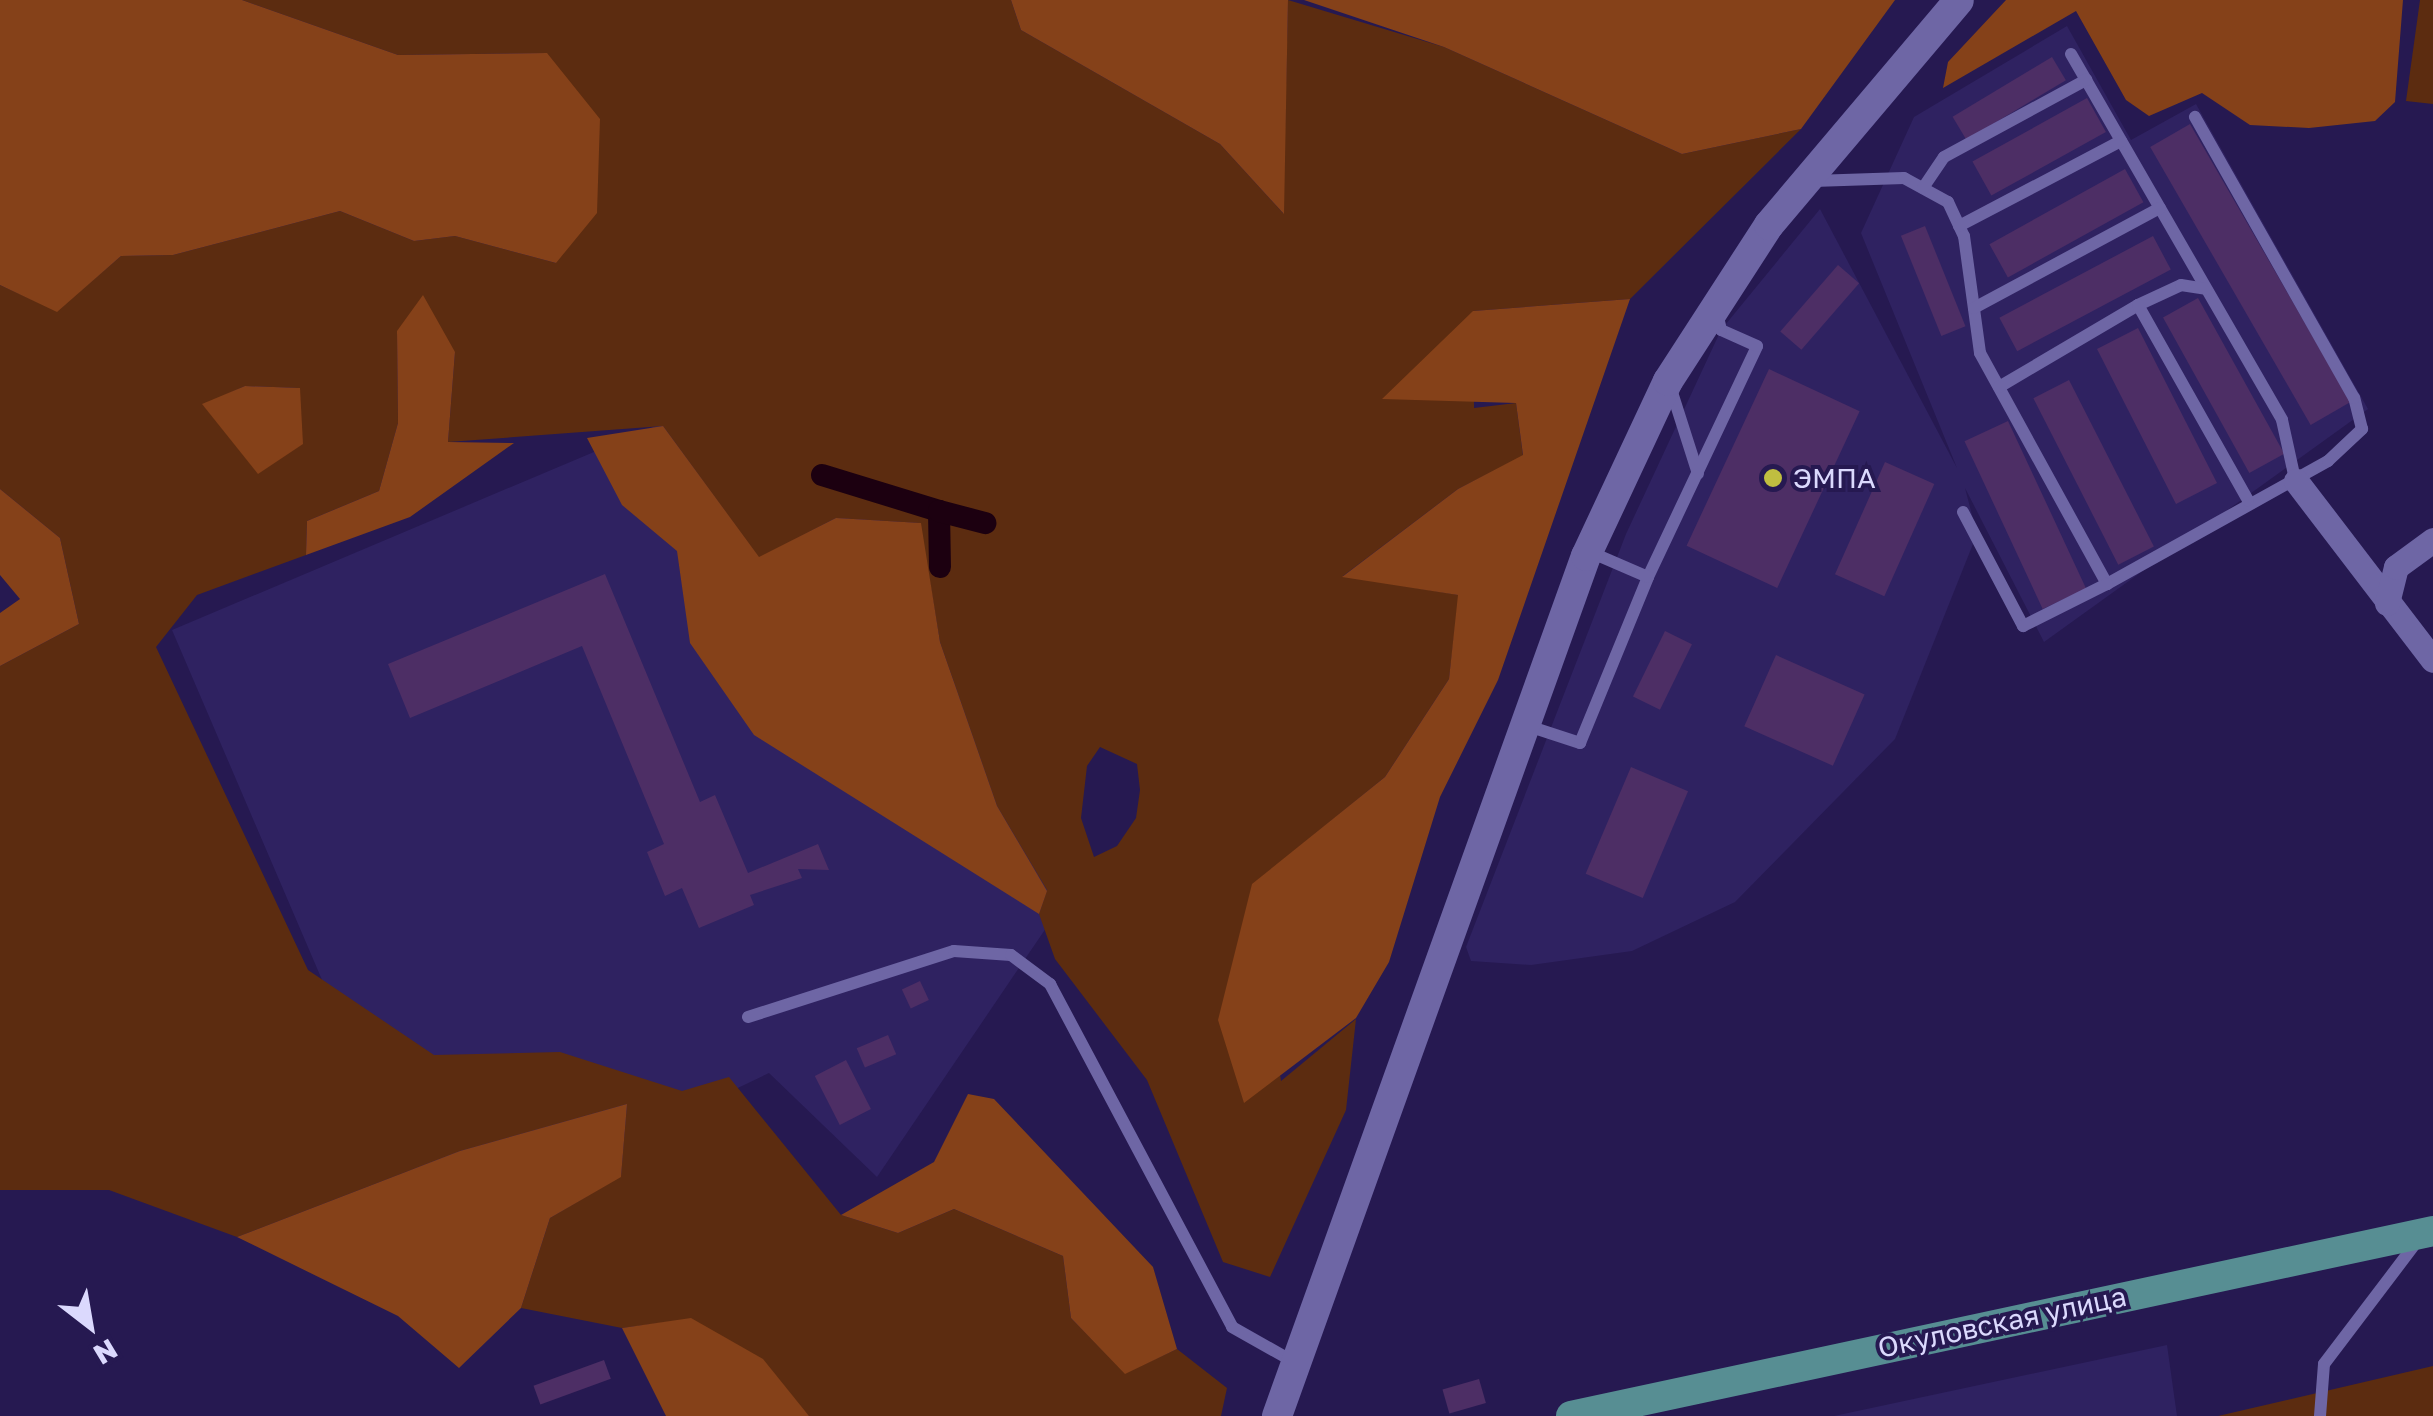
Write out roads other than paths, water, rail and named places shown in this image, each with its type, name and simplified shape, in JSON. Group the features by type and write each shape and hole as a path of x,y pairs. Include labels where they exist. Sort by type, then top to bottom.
{"main road":[{"path":"1277,1416 1522,725 1589,551 1668,381 1714,300 1806,181 1959,0"},
{"name":"Окуловская улица","path":"1571,1416 2427,1232"}],"street":[{"path":"2294,477 2433,660"},
{"path":"2387,603 2396,568 2433,540"}],"lane":[{"path":"2071,54 2282,420 2294,477"},
{"path":"1923,188 1944,157 2086,80"},
{"path":"1963,512 2022,626 2107,584 2248,500 2328,461 2362,430 2354,398 2196,117"},
{"path":"1959,226 2121,140"},
{"path":"1806,181 1904,178 1948,202 1959,226 1980,354 2107,584"},
{"path":"1974,308 2160,208"},
{"path":"1998,387 2138,305 2182,285 2206,289"},
{"path":"1522,725 1580,743 1648,577 1757,346 1722,330 1714,300"},
{"path":"2138,305 2248,500"},
{"path":"1668,381 1698,474"},
{"path":"1589,551 1648,577"},
{"path":"748,1017 954,950 1011,955 1050,984 1232,1327 1294,1362"},
{"path":"2320,1416 2324,1364 2427,1232"}],"waterway":[{"path":"822,475 939,511 940,567"},
{"path":"939,511 985,523"}],"place":[{"name":"ЭМПА","path":"1773,478"}]}
